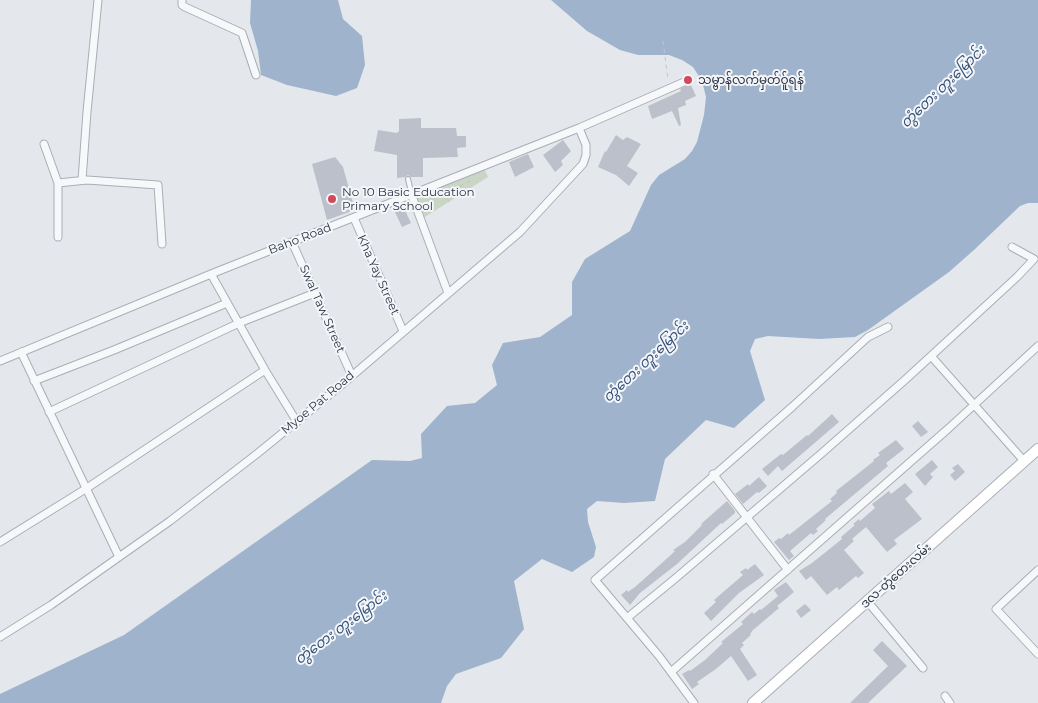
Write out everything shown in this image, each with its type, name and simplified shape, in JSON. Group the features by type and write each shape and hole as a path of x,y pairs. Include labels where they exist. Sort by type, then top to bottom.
{"main road":[{"name":"ဒလ-တွံတေးလမ်း","path":"753,703 1038,449"}],"street":[{"path":"82,180 98,0"},
{"path":"182,0 182,5 185,7 242,33 256,75"},
{"name":"Baho Road","path":"0,361 211,274 412,196 579,128 684,82"},
{"name":"Myoe Pat Road","path":"0,636 51,605 177,516 352,376 520,232 583,164 586,155 586,145 579,128"},
{"path":"44,144 58,183 58,237"},
{"path":"58,183 82,180 158,185 162,244"},
{"path":"412,196 448,294"},
{"name":"Kha Yay Street","path":"354,218 403,331"},
{"name":"Swal Taw Street","path":"292,242 352,376"},
{"path":"627,618 747,517 931,356 1017,277 1034,259 1012,247"},
{"path":"211,274 296,422"},
{"path":"49,412 239,323 314,293"},
{"path":"34,380 114,350 227,303"},
{"path":"694,703 671,672 594,580 806,394 868,337 888,327"},
{"path":"671,672 974,405 1038,346"},
{"path":"21,352 120,557"},
{"path":"931,356 1024,461"},
{"path":"0,542 87,488 265,370"},
{"path":"713,474 788,570"},
{"path":"1038,570 996,609 1038,654"},
{"path":"868,602 923,668"},
{"path":"945,696 950,703"}],"lane":[{"path":"408,179 412,196"}],"path":[{"path":"663,41 667,78"},
{"path":"420,207 477,177"},
{"path":"442,186 449,202"}],"green space":[{"path":"484,168 488,177 425,217 416,196"}],"water":[{"path":"251,0 338,0 343,19 362,36 365,65 357,88 336,96 287,85 261,75 258,51 250,23"},
{"name":"တွံတေး တူးမြောင်း","path":"551,0 1038,0 1038,203 1028,203 1020,206 949,272 868,330 855,337 819,339 768,336 755,339 750,351 765,400 734,428 706,420 665,459 655,501 624,503 597,501 587,509 588,522 596,547 594,557 572,572 542,559 514,581 524,629 501,658 456,674 447,686 441,703 0,703 0,694 124,635 372,460 410,461 422,458 421,434 447,406 475,403 497,385 492,365 503,343 540,337 572,315 572,282 585,259 630,231 651,185 659,175 685,159 692,151 697,142 704,115 706,97 702,81 693,67 682,60 669,55 638,55 620,50 587,31"}],"building":[{"path":"690,83 696,96 685,101 686,105 678,108 681,125 679,126 672,111 652,119 648,106 681,91 680,89"},
{"path":"421,118 421,128 456,128 457,136 466,136 466,147 457,148 458,157 423,158 423,177 411,177 408,175 397,178 397,155 374,151 378,130 397,133 399,131 399,119"},
{"path":"616,135 623,140 627,137 641,144 627,166 638,173 629,186 616,175 598,167 605,151"},
{"path":"563,140 571,151 561,161 563,165 555,172 543,155"},
{"path":"528,154 534,167 515,177 509,162"},
{"name":"No 10 Basic Education Primary School","path":"335,157 343,167 355,210 327,220 312,164"},
{"path":"402,204 411,223 402,227 393,208"},
{"path":"832,414 839,422 782,471 778,466 768,476 762,469 808,436"},
{"path":"918,421 928,432 921,437 912,426"},
{"path":"896,440 904,449 886,463 888,466 825,519 816,529 818,531 813,535 811,533 790,551 794,556 789,560 774,542 788,533 789,535 832,501 830,499 837,493 836,491 874,461 880,455 878,453"},
{"path":"932,460 938,467 930,474 933,477 925,486 915,474"},
{"path":"958,464 965,472 955,481 950,475 955,471 952,468"},
{"path":"759,477 767,486 743,504 735,494 748,484 749,486"},
{"path":"905,483 913,492 905,499 922,519 894,540 897,544 887,552 866,527 852,539 854,541 844,550 864,573 858,578 856,576 839,590 837,587 827,595 811,576 806,580 799,571 842,539 841,537 855,525 853,524 859,519 860,521 875,508 872,504 889,491 891,494"},
{"path":"727,501 735,513 721,523 677,564 640,593 630,605 621,595 635,587"},
{"path":"755,564 764,575 739,593 711,621 704,613 716,602 714,600 743,575 740,572 746,568 747,570"},
{"path":"786,582 794,592 777,606 779,608 753,630 751,635 742,643 744,645 740,649 757,675 748,681 731,656 697,682 699,684 692,689 682,674 690,671 705,660 723,643 721,642 743,624 741,622 752,612 754,614 761,610 778,596 774,590"},
{"path":"805,604 811,610 801,618 796,611"},
{"path":"882,641 907,666 868,703 850,703 888,666 873,650"}],"place":[{"name":"သမ္ဗာန်လက်မှတ်ဝ်ူရန်","path":"688,80"},
{"name":"No 10 Basic Education Primary School","path":"332,199"}]}
